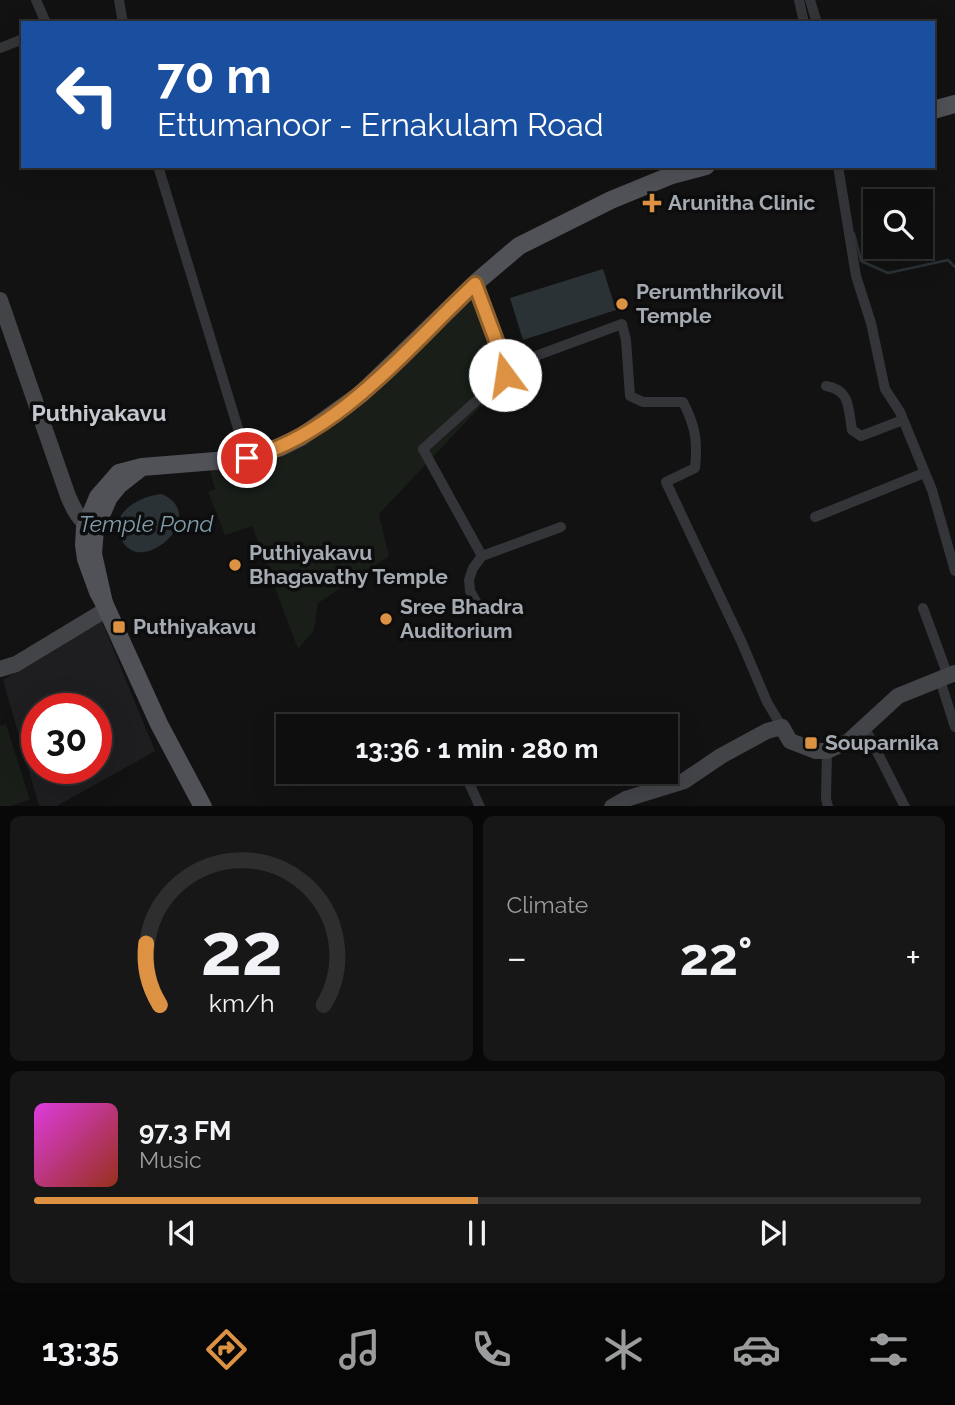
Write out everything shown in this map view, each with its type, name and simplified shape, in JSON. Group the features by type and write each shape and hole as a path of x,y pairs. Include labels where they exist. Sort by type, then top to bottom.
{"main road":[{"path":"935,109 955,104"},
{"path":"90,528 114,491 142,467 247,458 301,438 360,394 475,284 519,246 646,186 698,168"},
{"path":"0,300 68,496 76,514 90,528 93,554 106,606 159,724 202,806"},
{"path":"0,669 16,664 106,606"},
{"path":"617,806 641,801 684,781 721,756 767,731 782,727 790,741 816,751 827,751 849,741 898,696 948,676"}],"street":[{"path":"36,0 45,21"},
{"path":"119,0 123,21"},
{"path":"799,0 804,21"},
{"path":"810,0 816,21"},
{"path":"0,48 21,40"},
{"path":"159,168 247,458"},
{"path":"838,168 856,276 873,333 885,389 903,420 932,490 955,571"},
{"path":"475,284 506,367 503,379 423,449 482,556"},
{"path":"506,367 622,324 626,340 630,396 643,402 683,401 693,422 697,450 695,468 666,482 767,702 782,727"},
{"path":"826,386 839,388 844,393 855,435 860,436 903,420"},
{"path":"815,517 924,473"},
{"path":"482,612 470,591 469,580 473,568 482,556 561,527"},
{"path":"923,608 948,676 955,727"},
{"path":"864,726 904,806"},
{"path":"827,751 828,806"},
{"path":"469,784 480,806"}],"shaded area":[{"path":"484,281 509,369 519,387 480,407 379,514 389,556 318,603 314,630 298,649 252,526 225,535 208,492 215,489 209,466 283,451"},
{"path":"101,619 155,751 112,775 112,693 21,693 21,743 3,680"},
{"path":"6,724 21,772 21,784 25,784 30,800 9,806 0,806 0,726"},
{"path":"33,784 96,784 57,806 39,806"}],"water":[{"path":"603,269 616,310 523,340 510,298"},
{"name":"Temple Pond","path":"162,494 175,503 179,514 177,526 160,546 136,552 126,546 119,536 117,527 120,518 133,504"}],"waterway":[{"path":"854,233 861,261 888,273 948,260 955,267"}],"place":[{"name":"Arunitha Clinic","path":"652,203"},
{"name":"Perumthrikovil Temple","path":"622,304"},
{"name":"Puthiyakavu Bhagavathy Temple","path":"235,565"},
{"name":"Sree Bhadra Auditorium","path":"386,619"},
{"name":"Puthiyakavu","path":"119,627"},
{"name":"Souparnika","path":"811,743"}],"district":[{"name":"Puthiyakavu","path":"99,413"}],"route":[{"path":"247,458 301,438 360,394 475,284 506,367 505,375"}]}
